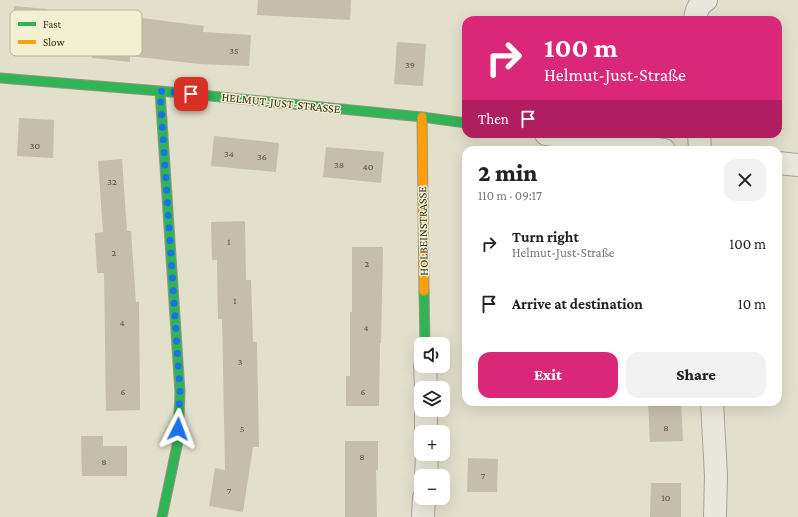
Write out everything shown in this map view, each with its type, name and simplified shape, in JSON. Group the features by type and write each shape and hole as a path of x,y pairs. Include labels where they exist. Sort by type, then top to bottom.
{"street":[{"path":"696,16 699,4 706,0"},
{"name":"HELMUT-JUST-STRASSE","path":"0,78 160,91 422,117 462,122"},
{"path":"160,91 180,392 178,441 162,517"},
{"name":"HOLBEINSTRASSE","path":"422,117 425,337"},
{"path":"576,138 634,146"},
{"path":"782,163 798,165"},
{"path":"712,406 716,476 716,517"},
{"path":"423,517 424,505"}],"building":[{"path":"258,0 351,0 350,20 257,15"},
{"path":"14,6 46,9 46,10 14,10"},
{"path":"142,18 204,26 203,32 251,35 249,66 199,64 130,56 142,56"},
{"path":"397,42 426,44 423,86 394,84"},
{"path":"92,56 130,56 130,62 92,58"},
{"path":"19,118 54,120 53,158 17,156"},
{"path":"214,136 279,143 276,172 211,166"},
{"path":"326,147 384,152 381,183 323,177"},
{"path":"122,159 127,231 131,231 136,302 139,302 140,410 106,411 104,273 97,273 95,233 103,232 98,161"},
{"path":"245,221 246,280 251,280 253,342 257,342 259,447 253,447 243,512 209,506 215,468 225,470 222,319 218,319 217,260 212,260 211,222"},
{"path":"352,247 383,247 379,406 346,406 346,376 350,376"},
{"path":"648,406 681,406 683,441 650,442"},
{"path":"81,436 103,436 103,446 127,446 127,476 82,476"},
{"path":"345,441 378,441 378,470 376,470 377,517 345,517"},
{"path":"468,458 498,459 497,492 467,492"},
{"path":"651,483 681,483 681,517 650,517"}],"traffic: fast":[{"path":"0,78 160,91 422,117 462,122"},
{"path":"160,91 180,392 178,441 162,517"},
{"path":"424,291 425,337"}],"traffic: slow":[{"path":"422,117 424,291"}],"route":[{"path":"178,429 180,392 160,91 191,94"}]}
